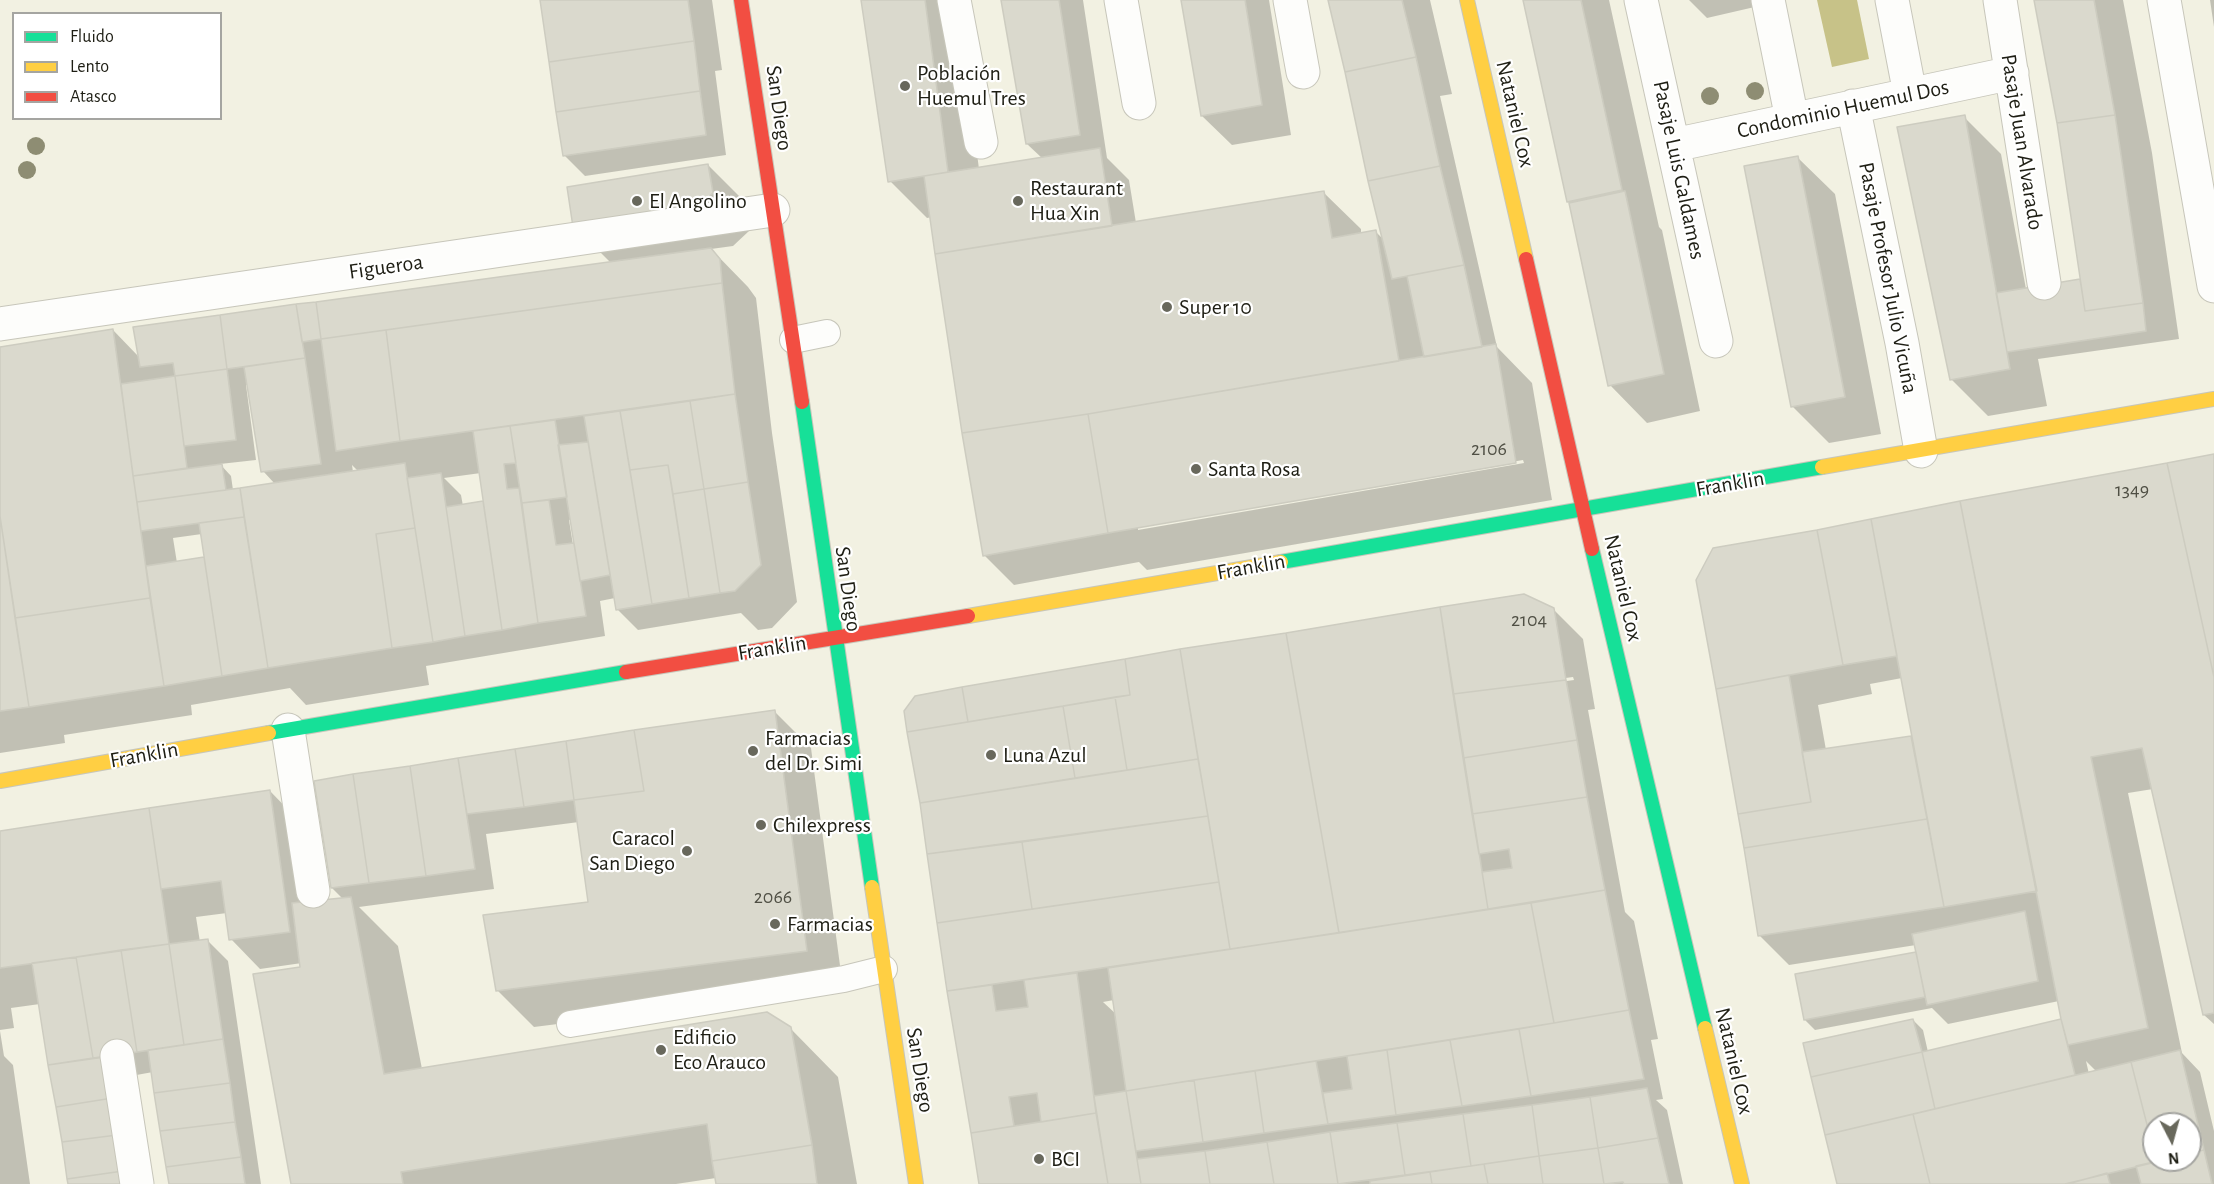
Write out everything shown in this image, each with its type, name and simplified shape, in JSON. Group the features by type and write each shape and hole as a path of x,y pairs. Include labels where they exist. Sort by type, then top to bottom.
{"main road":[{"name":"San Diego","path":"741,0 793,339 834,638 916,1184"},
{"name":"Nataniel Cox","path":"1467,0 1742,1184"},
{"name":"Franklin","path":"0,781 2214,399"}],"street":[{"path":"954,0 981,142"},
{"path":"1120,0 1140,104"},
{"path":"1290,0 1303,72"},
{"name":"Pasaje Luis Galdames","path":"1641,0 1716,341"},
{"path":"1767,0 1792,119"},
{"path":"1892,0 1910,94"},
{"name":"Pasaje Juan Alvarado","path":"2000,0 2044,283"},
{"path":"2164,0 2214,286"},
{"name":"Condominio Huemul Dos","path":"1674,145 2012,73"},
{"name":"Pasaje Profesor Julio Vicuña","path":"1853,106 1902,343 1921,451"},
{"name":"Figueroa","path":"0,324 773,210"},
{"path":"288,730 313,891"},
{"path":"117,1056 137,1184"}],"lane":[{"path":"793,339 827,333"},
{"path":"570,1024 844,979 884,969"}],"shaded area":[{"path":"1817,0 1857,0 1869,59 1832,67"}],"building":[{"path":"540,0 688,0 694,41 549,62"},
{"name":"Población Huemul Tres","path":"861,0 925,0 948,172 888,182"},
{"path":"1001,0 1059,0 1080,135 1026,144"},
{"path":"1181,0 1245,0 1262,105 1201,116"},
{"path":"1328,0 1402,0 1416,57 1345,72"},
{"path":"1523,0 1581,0 1622,190 1567,202"},
{"path":"2034,0 2094,0 2115,115 2057,123"},
{"path":"694,41 700,91 556,112 549,62"},
{"path":"1416,57 1440,166 1368,181 1345,72"},
{"path":"700,91 706,135 563,156 556,112"},
{"path":"1965,115 2010,369 1950,380 1897,127"},
{"path":"2115,115 2143,303 2085,311 2057,123"},
{"name":"Restaurant Hua Xin","path":"1100,148 1112,226 935,254 924,176"},
{"path":"1798,156 1845,397 1791,407 1744,166"},
{"name":"El Angolino","path":"708,164 713,193 695,209 573,227 567,187"},
{"path":"1440,166 1464,265 1392,279 1368,181"},
{"name":"Super 10","path":"1324,191 1332,238 1376,230 1399,361 962,433 935,254"},
{"path":"1625,191 1664,374 1608,386 1569,203"},
{"path":"711,248 720,259 722,283 321,339 316,302"},
{"path":"1464,265 1482,347 1424,357 1407,276"},
{"path":"2080,279 2085,311 2143,303 2146,331 2007,352 1996,293"},
{"path":"722,283 735,394 400,441 386,330"},
{"path":"316,302 321,339 302,342 296,304"},
{"path":"296,304 305,358 227,369 220,315"},
{"path":"220,315 227,369 175,376 173,363 140,367 133,327"},
{"path":"113,329 150,598 15,618 0,516 0,347"},
{"path":"386,330 400,441 336,451 321,339"},
{"path":"1496,344 1516,463 1108,533 1088,414"},
{"path":"305,358 321,464 261,472 244,367"},
{"path":"227,369 236,440 184,446 175,376"},
{"path":"175,376 187,468 133,476 121,384"},
{"path":"735,394 748,482 704,489 690,401"},
{"path":"690,401 704,489 673,494 668,465 630,470 620,411"},
{"path":"620,411 652,604 616,610 584,416"},
{"path":"1088,414 1108,533 983,556 962,433"},
{"path":"555,420 567,497 522,503 510,426"},
{"path":"510,426 516,463 504,464 507,489 519,488 538,623 502,630 473,431"},
{"path":"588,442 610,575 580,581 558,445"},
{"path":"2214,454 2214,677 2167,463"},
{"path":"405,463 415,528 376,534 392,648 268,668 240,488"},
{"path":"2167,463 2214,677 2214,1013 2203,1015 2142,748 2091,757 2148,1028 2068,1045 2061,1019 1960,501"},
{"path":"222,464 226,490 137,502 133,476"},
{"path":"668,465 689,598 652,604 630,470"},
{"path":"441,473 465,636 433,642 407,478"},
{"path":"748,482 761,565 735,591 720,593 704,489"},
{"path":"240,488 244,517 141,531 137,502"},
{"path":"704,489 720,593 689,598 673,494"},
{"path":"549,500 556,545 574,543 586,616 538,623 522,503"},
{"path":"483,501 502,630 465,636 446,507"},
{"path":"1960,501 2037,891 1944,907 1871,519"},
{"path":"0,516 29,707 0,711"},
{"path":"244,517 268,668 222,676 199,523"},
{"path":"1871,519 1897,656 1843,665 1817,530"},
{"path":"415,528 433,642 392,648 376,534"},
{"path":"1817,530 1843,665 1716,689 1696,580 1713,548"},
{"path":"204,557 222,676 164,686 146,566"},
{"path":"1524,594 1554,608 1566,680 1453,694 1440,607"},
{"path":"150,598 164,686 29,707 15,618"},
{"path":"1440,607 1488,909 1339,933 1286,633"},
{"path":"1286,633 1339,933 1230,949 1180,649"},
{"path":"1180,649 1198,759 1127,770 1115,697 1130,695 1125,659"},
{"path":"1125,659 1130,695 968,722 962,687"},
{"path":"1789,675 1811,802 1738,814 1716,689"},
{"path":"1566,680 1577,740 1463,758 1453,694"},
{"path":"962,687 968,722 907,732 904,711 915,696"},
{"path":"1115,697 1127,770 1075,778 1063,706"},
{"name":"Luna Azul","path":"1063,706 1075,778 920,803 907,732"},
{"name":"Caracol San Diego","path":"775,710 807,951 496,991 483,915 588,902 574,800 644,791 634,730"},
{"path":"634,730 644,791 574,800 566,741"},
{"path":"1911,736 1927,819 1744,848 1738,814 1811,802 1802,752"},
{"path":"1577,740 1587,797 1472,814 1463,758"},
{"path":"566,741 574,800 524,807 515,749"},
{"path":"515,749 524,807 467,814 458,758"},
{"path":"458,758 475,869 426,876 410,766"},
{"path":"1198,759 1208,816 927,854 920,803"},
{"path":"410,766 426,876 369,883 353,774"},
{"path":"353,774 369,883 331,888 314,781"},
{"path":"270,790 290,932 229,940 221,881 161,889 149,808"},
{"path":"1587,797 1605,890 1488,909 1482,872 1512,868 1509,849 1479,854 1472,814"},
{"path":"149,808 169,944 0,968 0,831"},
{"path":"1208,816 1219,882 1032,909 1022,842"},
{"path":"1927,819 1944,907 1758,936 1744,848"},
{"path":"1022,842 1032,909 937,923 927,854"},
{"path":"1219,882 1230,949 947,991 937,923"},
{"path":"1605,890 1629,1010 1554,1023 1531,903"},
{"name":"Edificio Eco Arauco","path":"351,897 384,1074 767,1012 791,1027 812,1145 712,1161 707,1124 401,1172 403,1184 291,1184 253,974 300,967 292,903"},
{"path":"1531,903 1554,1023 1126,1091 1108,968"},
{"path":"2025,911 2038,981 1927,1005 1912,934"},
{"path":"208,939 223,1039 184,1045 169,944"},
{"path":"169,944 184,1045 137,1052 121,950"},
{"path":"121,950 137,1052 93,1058 76,957"},
{"path":"1916,952 1925,997 1804,1020 1795,974"},
{"path":"76,957 93,1058 48,1065 32,963"},
{"path":"1077,973 1096,1113 1041,1122 1037,1093 1009,1097 1014,1126 971,1133 947,991 992,985 996,1011 1028,1007 1024,980"},
{"path":"1629,1010 1644,1079 1531,1096 1519,1029"},
{"path":"1913,1019 1922,1052 1811,1077 1803,1043"},
{"path":"2061,1019 2075,1075 1935,1109 1922,1052"},
{"path":"1519,1029 1531,1096 1462,1106 1450,1040"},
{"path":"223,1039 230,1083 154,1093 148,1050"},
{"path":"1450,1040 1462,1106 1396,1115 1387,1050"},
{"path":"1387,1050 1396,1115 1328,1124 1323,1093 1352,1089 1347,1056"},
{"path":"2180,1050 2195,1112 2144,1112 2131,1062"},
{"path":"1922,1052 1935,1109 1825,1135 1811,1077"},
{"path":"112,1056 119,1097 56,1107 48,1065"},
{"path":"1316,1061 1328,1124 1264,1133 1255,1071"},
{"path":"2131,1062 2144,1112 2142,1165 2065,1184 1930,1184 1913,1114"},
{"path":"1255,1071 1264,1133 1203,1142 1194,1080"},
{"path":"1194,1080 1203,1142 1136,1151 1126,1091"},
{"path":"230,1083 235,1122 160,1131 154,1093"},
{"path":"1647,1088 1658,1138 1598,1148 1590,1097"},
{"path":"1126,1091 1141,1184 1108,1184 1094,1096"},
{"path":"119,1097 125,1134 62,1142 56,1107"},
{"path":"1590,1097 1598,1148 1539,1156 1532,1105"},
{"path":"1532,1105 1539,1156 1471,1166 1463,1114"},
{"name":"BCI","path":"1096,1113 1108,1184 979,1184 971,1133"},
{"path":"1463,1114 1471,1166 1405,1175 1397,1123"},
{"path":"1913,1114 1930,1184 1837,1184 1825,1135"},
{"path":"235,1122 241,1157 166,1167 160,1131"},
{"path":"1397,1123 1405,1175 1338,1184 1330,1132"},
{"path":"1330,1132 1338,1184 1274,1184 1267,1142"},
{"path":"125,1134 130,1170 67,1179 62,1142"},
{"path":"1658,1138 1669,1184 1624,1184 1623,1182 1604,1184 1598,1148"},
{"path":"1267,1142 1274,1184 1210,1184 1205,1151"},
{"path":"812,1145 817,1184 716,1184 712,1161"},
{"path":"1598,1148 1604,1184 1543,1184 1539,1156"},
{"path":"2202,1150 2204,1150 2212,1184 2141,1184 2136,1166 2142,1165 2142,1172 2202,1172"},
{"path":"1205,1151 1210,1184 1141,1184 1137,1159"},
{"path":"1539,1156 1543,1184 1488,1184 1484,1164"},
{"path":"241,1157 245,1184 169,1184 166,1167"},
{"path":"1484,1164 1488,1184 1432,1184 1430,1172"},
{"path":"130,1170 133,1184 68,1184 67,1179"},
{"path":"1430,1172 1432,1184 1370,1184 1370,1181"},
{"path":"2107,1173 2110,1184 2068,1184"}],"traffic: fast":[{"path":"802,402 872,887"},
{"path":"1281,562 1822,467"},
{"path":"1592,549 1705,1028"},
{"path":"269,733 626,672"}],"traffic: slow":[{"path":"1467,0 1526,259"},
{"path":"1822,467 2214,399"},
{"path":"968,616 1281,562"},
{"path":"0,781 269,733"},
{"path":"872,887 916,1184"},
{"path":"1705,1028 1742,1184"}],"traffic: jam":[{"path":"741,0 802,402"},
{"path":"1526,259 1592,549"},
{"path":"626,672 968,616"}],"place":[{"name":"Población Huemul Tres","path":"905,86"},
{"name":"El Angolino","path":"637,201"},
{"name":"Restaurant Hua Xin","path":"1018,201"},
{"name":"Super 10","path":"1167,307"},
{"name":"Santa Rosa","path":"1196,469"},
{"name":"Farmacias del Dr. Simi","path":"753,751"},
{"name":"Luna Azul","path":"991,755"},
{"name":"Chilexpress","path":"761,825"},
{"name":"Caracol San Diego","path":"687,851"},
{"name":"Farmacias","path":"775,924"},
{"name":"Edificio Eco Arauco","path":"661,1050"},
{"name":"BCI","path":"1039,1159"}]}
